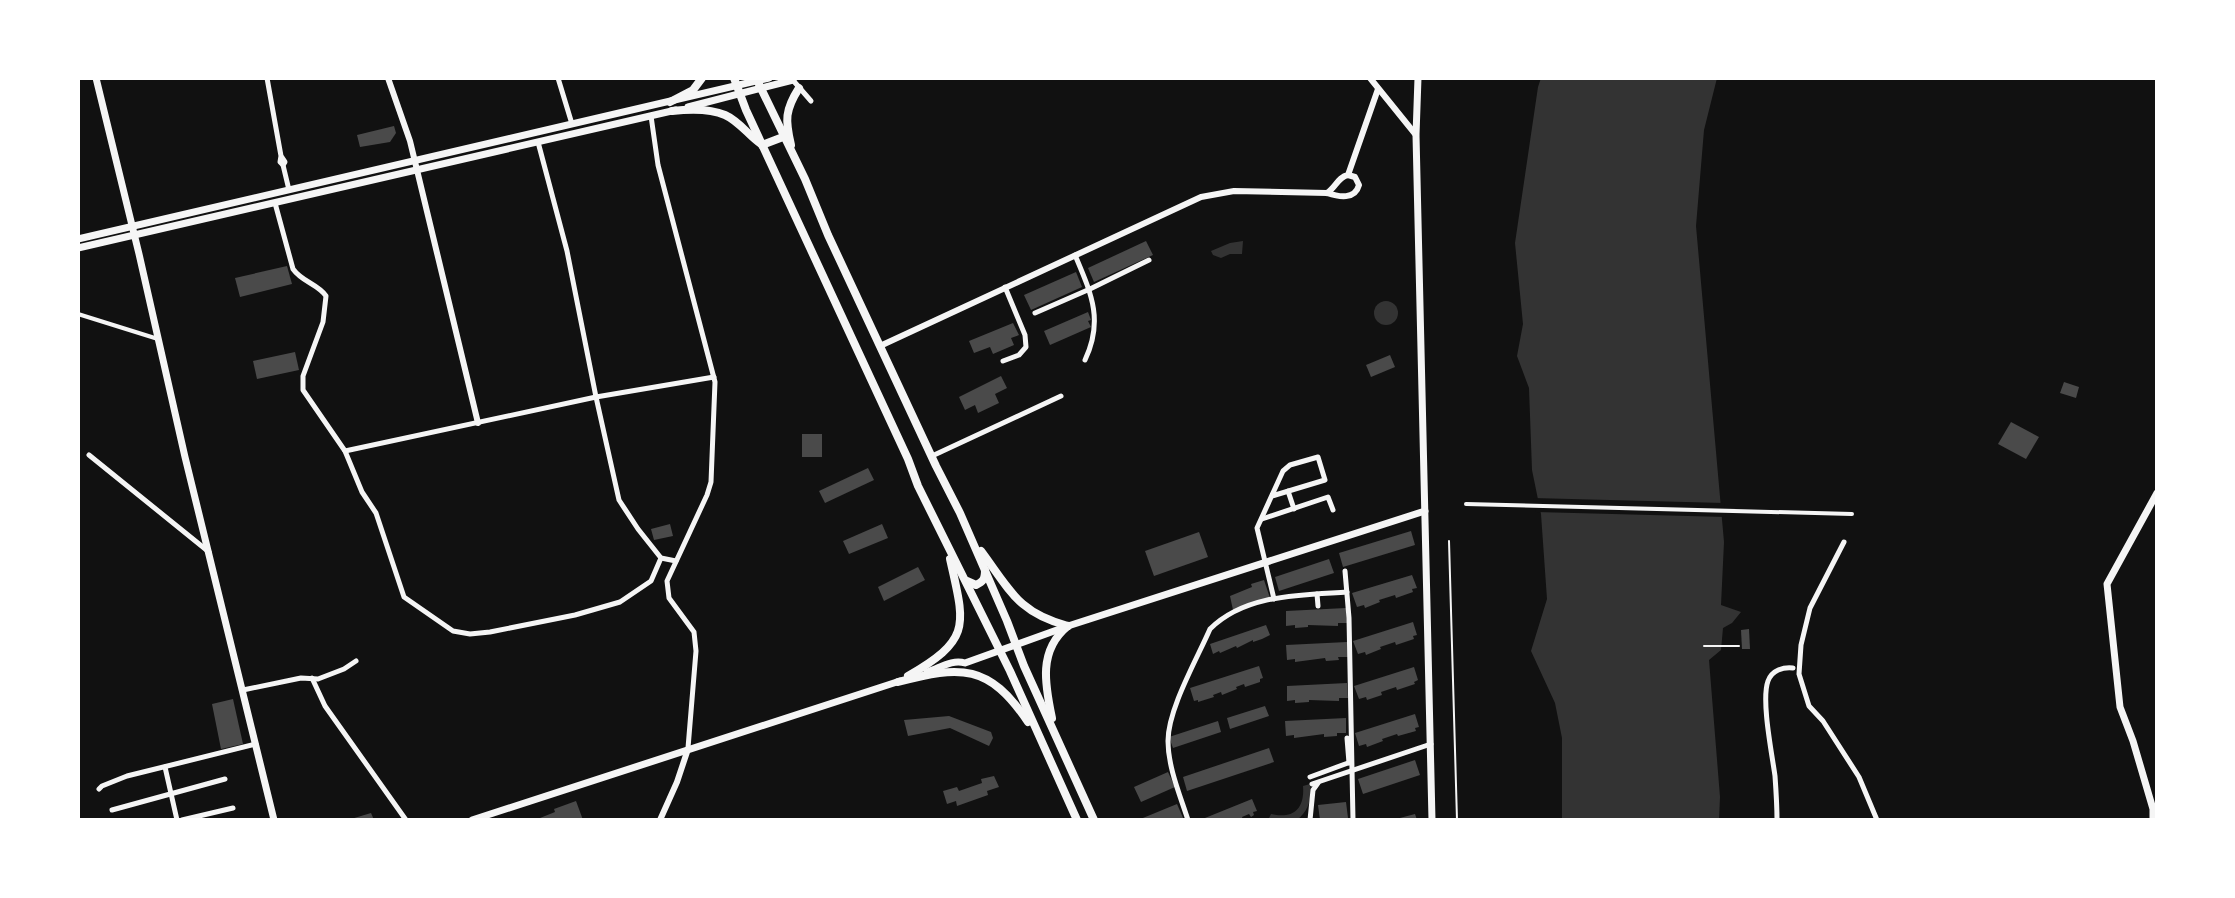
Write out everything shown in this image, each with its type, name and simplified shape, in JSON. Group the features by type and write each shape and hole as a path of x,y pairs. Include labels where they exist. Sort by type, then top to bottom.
{"main road":[{"path":"96,78 274,820"},
{"path":"671,107 693,90 702,78"},
{"path":"758,83 769,78"},
{"path":"1418,78 1416,135 1432,820"},
{"path":"78,239 275,203 651,116 737,86 792,79"},
{"path":"758,83 971,537 1094,820"},
{"path":"737,86 918,486 964,577 1077,820"},
{"path":"794,157 787,118 788,106 799,88"},
{"path":"78,248 289,190 572,125 671,107 726,115 762,145"},
{"path":"762,145 783,137"},
{"path":"2153,820 2153,809 2120,707 2107,584 2157,493"},
{"path":"472,820 898,682 964,667 1068,626 1425,511"},
{"path":"971,537 1020,604 1038,616 1068,626"},
{"path":"898,682 948,648 959,631 960,605 947,547"},
{"path":"964,577 976,585 982,583 985,570"},
{"path":"1056,734 1045,687 1045,671 1049,649 1068,626"},
{"path":"964,667 1002,689 1017,705 1041,741"}],"street":[{"path":"267,78 280,159 289,190"},
{"path":"388,78 417,171 478,423"},
{"path":"558,78 572,125"},
{"path":"1370,78 1416,135"},
{"path":"792,79 811,101"},
{"path":"1348,175 1378,89"},
{"path":"651,116 658,165 714,377 711,482 667,581 674,607 694,632 696,651 688,748 660,820"},
{"path":"538,142 567,251 619,500 661,558 676,561"},
{"path":"880,346 1207,195 1234,191 1327,193 1335,196 1354,194 1358,182 1355,177 1341,177 1327,193"},
{"path":"275,203 293,269 298,277 326,296 323,322 303,376 303,390 345,451 362,492 376,513 404,597 453,631 470,634 490,632 575,615 620,602 651,581 661,558"},
{"path":"1075,255 1090,289 1096,320 1085,360"},
{"path":"1035,313 1149,260"},
{"path":"1003,361 1019,355 1026,347 1025,335 1005,287"},
{"path":"78,314 158,339"},
{"path":"345,451 596,397 714,377"},
{"path":"932,456 1061,396"},
{"path":"89,455 210,552"},
{"path":"1272,496 1325,480 1318,457 1290,465 1283,471 1257,528 1274,599"},
{"path":"1288,491 1294,509"},
{"path":"1261,520 1328,497 1333,510"},
{"path":"1466,504 1852,514"},
{"path":"1844,542 1810,608 1801,645 1799,674 1809,706 1823,721 1859,777 1877,820"},
{"path":"1345,571 1351,762"},
{"path":"1188,820 1168,742 1170,718 1210,629 1232,612 1274,599 1347,592"},
{"path":"1317,594 1318,606"},
{"path":"243,690 301,678 318,679 356,661"},
{"path":"1777,820 1766,702 1767,682 1783,667 1793,668"},
{"path":"312,678 325,706 406,820"},
{"path":"1347,738 1354,769 1353,820"},
{"path":"99,789 127,776 256,744"},
{"path":"1351,762 1311,780 1320,781 1431,744"},
{"path":"165,767 180,820 233,808"},
{"path":"112,810 225,779"},
{"path":"1310,820 1313,790 1320,781"}],"path":[{"path":"1449,541 1457,820"},
{"path":"1704,646 1739,646"}],"shaded area":[{"path":"1541,78 1717,78 1704,130 1696,226 1724,542 1721,605 1741,612 1723,628 1721,650 1709,660 1720,797 1719,820 1562,820 1562,738 1555,703 1531,651 1547,599 1541,514 1532,470 1529,388 1517,356 1523,324 1515,243"},
{"path":"1243,241 1242,254 1221,258 1211,251 1230,243"},
{"path":"1386,301 1394,305 1398,313 1394,321 1386,325 1378,321 1374,313 1378,305"},
{"path":"1310,784 1309,804 1297,820 1268,820 1271,814 1285,815 1296,811 1302,801 1303,786"}],"pier":[{"path":"1533,498 1724,503 1726,517 1536,512"}],"building":[{"path":"394,126 396,133 390,142 360,147 357,135"},
{"path":"1146,241 1153,255 1094,282 1088,268"},
{"path":"287,266 292,284 240,297 235,278"},
{"path":"1076,272 1082,287 1031,310 1024,295"},
{"path":"1088,312 1091,327 1050,345 1044,331"},
{"path":"1013,323 1019,335 1011,338 1014,345 993,354 990,347 974,353 969,341"},
{"path":"295,352 299,370 257,379 253,361"},
{"path":"1390,355 1395,367 1371,377 1366,365"},
{"path":"1001,376 1007,388 995,394 999,403 978,413 975,405 965,410 959,397"},
{"path":"2064,382 2079,387 2076,398 2060,393"},
{"path":"2011,422 2039,437 2026,459 1998,444"},
{"path":"802,434 822,434 822,457 802,457"},
{"path":"868,468 874,480 825,503 819,491"},
{"path":"670,524 673,536 654,540 651,529"},
{"path":"882,524 888,538 849,554 843,541"},
{"path":"1411,531 1415,545 1343,567 1339,553"},
{"path":"1199,532 1208,557 1154,576 1145,551"},
{"path":"1329,559 1334,573 1279,591 1275,577"},
{"path":"918,567 925,580 884,601 878,587"},
{"path":"1412,575 1417,588 1412,589 1413,592 1379,600 1365,608 1364,605 1357,607 1352,593"},
{"path":"1264,580 1270,598 1233,610 1230,596"},
{"path":"1346,608 1347,623 1338,623 1338,626 1286,626 1286,611"},
{"path":"1413,622 1417,635 1413,636 1414,639 1380,647 1366,655 1365,652 1358,654 1353,641"},
{"path":"1266,625 1270,635 1213,654 1210,644"},
{"path":"1749,629 1750,649 1742,649 1741,630"},
{"path":"1347,642 1348,657 1338,657 1339,660 1287,660 1286,645"},
{"path":"1259,666 1263,678 1260,682 1245,687 1244,684 1222,695 1221,692 1214,697 1194,701 1190,688"},
{"path":"1414,667 1418,680 1415,684 1381,692 1382,695 1367,700 1366,697 1359,699 1354,686"},
{"path":"1347,683 1348,698 1339,698 1339,701 1287,701 1287,686"},
{"path":"233,699 243,744 221,749 212,704"},
{"path":"1265,706 1269,716 1230,729 1227,718"},
{"path":"1415,714 1419,727 1415,728 1416,731 1397,734 1367,747 1366,744 1359,746 1355,733"},
{"path":"949,716 991,732 993,738 989,746 950,728 908,736 904,720"},
{"path":"1346,718 1346,733 1337,733 1337,736 1286,736 1285,721"},
{"path":"1218,721 1221,732 1173,748 1169,737"},
{"path":"1269,748 1274,762 1187,791 1183,777"},
{"path":"1415,760 1420,775 1363,794 1358,779"},
{"path":"1168,772 1175,787 1141,802 1134,787"},
{"path":"994,776 999,787 987,791 988,795 957,806 956,801 947,804 943,791 957,787 959,791"},
{"path":"1252,799 1257,811 1251,817 1249,814 1242,817 1243,820 1200,820"},
{"path":"576,801 583,820 535,820 555,812 554,809"},
{"path":"1346,802 1348,818 1320,820 1318,805"},
{"path":"1177,804 1184,820 1138,820"},
{"path":"371,813 374,820 351,820 351,819"},
{"path":"1415,814 1417,820 1396,819"}]}
